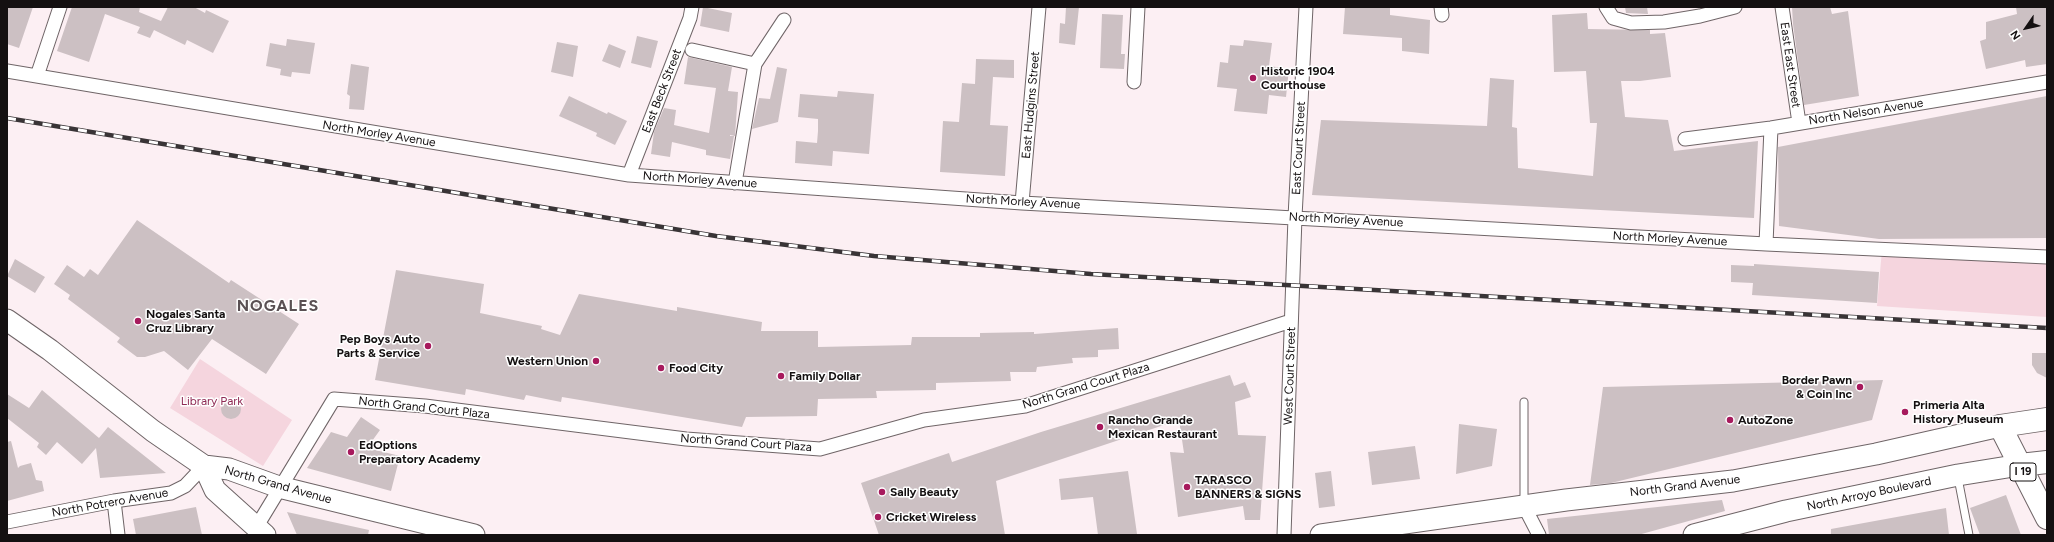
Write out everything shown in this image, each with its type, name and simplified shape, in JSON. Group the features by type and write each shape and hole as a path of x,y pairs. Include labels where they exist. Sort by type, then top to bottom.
{"highway":[{"name":"North Grand Avenue","path":"2000,426 2047,419"},
{"name":"I 19","path":"2000,426 2047,518"},
{"name":"North Arroyo Boulevard","path":"2020,465 2047,462"}],"main road":[{"name":"North Grand Avenue","path":"7,320 50,350 153,431 204,466 229,469 280,487 443,531 474,535"},
{"name":"North Grand Avenue","path":"1321,535 1524,506 1733,481 1876,454 2000,426"},
{"name":"North Arroyo Boulevard","path":"1694,535 1720,531 1786,511 1958,475 2020,465"},
{"path":"204,466 215,490 261,531"}],"street":[{"path":"37,76 60,7"},
{"name":"East Beck Street","path":"629,175 690,18 692,7"},
{"name":"East Hudgins Street","path":"1022,203 1039,7"},
{"path":"1134,82 1138,7"},
{"name":"East Court Street","path":"1295,217 1306,7"},
{"name":"East East Street","path":"1782,7 1799,123"},
{"path":"1609,12 1631,23 1664,22 1700,16 1731,8"},
{"path":"735,182 755,64 784,20"},
{"path":"692,50 755,64"},
{"name":"North Morley Avenue","path":"7,71 629,175 1022,203 1766,244 2047,257"},
{"name":"North Nelson Avenue","path":"1685,139 1771,128 2047,82"},
{"path":"1766,244 1771,128"},
{"name":"West Court Street","path":"1284,535 1295,217"},
{"name":"North Grand Court Plaza","path":"261,531 280,487 334,399 425,406 686,439 820,449 924,420 1025,406 1291,320"},
{"name":"North Potrero Avenue","path":"7,522 114,501 171,493 185,486 204,466"},
{"path":"114,501 118,535"},
{"path":"1524,506 1539,535"}],"lane":[{"path":"1524,402 1524,506"},
{"path":"1958,475 1969,535"}],"green space":[{"path":"1882,250 2047,257 2047,317 1877,306"},
{"name":"Library Park","path":"200,359 292,420 263,466 170,408"}],"building":[{"path":"7,7 33,7 19,48 7,44"},
{"path":"72,7 140,7 139,12 161,21 168,7 194,7 205,13 206,10 229,21 213,53 187,40 185,45 154,30 150,38 137,33 140,27 105,14 89,62 57,51"},
{"path":"703,7 732,13 729,32 700,26"},
{"path":"1066,7 1079,7 1075,45 1059,43 1060,23 1065,24"},
{"path":"1345,7 1390,7 1390,15 1430,20 1429,54 1402,51 1402,38 1343,34"},
{"path":"1625,7 1647,7 1648,14 1626,13"},
{"path":"1792,7 1830,7 1832,14 1848,11 1859,96 1804,105"},
{"path":"2016,7 2047,7 2047,64 2026,67 2025,60 1986,69 1980,41 1986,39 1986,22 2017,14"},
{"path":"1587,13 1588,29 1650,30 1650,34 1665,33 1671,77 1640,81 1621,81 1625,117 1668,120 1674,151 1758,141 1754,218 1312,195 1321,120 1487,126 1490,78 1514,80 1512,127 1517,128 1518,168 1593,176 1597,123 1590,123 1586,71 1554,72 1552,15"},
{"path":"1102,14 1123,15 1121,54 1125,54 1124,69 1100,68"},
{"path":"637,36 658,41 651,68 631,63"},
{"path":"287,39 315,43 310,74 292,72 291,77 280,75 281,69 266,66 270,43 286,46"},
{"name":"Historic 1904 Courthouse","path":"1244,40 1272,43 1269,66 1289,69 1286,97 1269,95 1267,114 1234,111 1237,89 1217,87 1220,62 1228,63 1230,45 1243,46"},
{"path":"557,42 578,46 573,77 551,72"},
{"path":"609,44 626,51 620,68 602,61"},
{"path":"688,57 732,67 728,91 738,92 735,136 730,135 734,136 730,159 706,155 706,150 672,142 670,157 651,154 654,132 664,108 676,110 674,125 709,133 716,88 684,84"},
{"path":"976,59 1014,60 1014,78 993,77 990,125 1008,126 1005,176 940,172 943,121 959,122 962,83 975,84"},
{"path":"351,64 369,67 364,110 349,109 350,96 347,94"},
{"path":"777,67 787,69 778,122 752,129 759,98 770,99"},
{"path":"838,91 874,94 869,154 833,151 832,166 795,163 796,141 817,143 818,131 818,119 798,117 800,94 837,97"},
{"path":"569,96 607,114 608,112 627,121 615,145 596,136 597,133 559,116"},
{"path":"2047,96 2047,238 1879,239 1779,226 1778,147"},
{"path":"137,220 229,283 231,280 299,324 266,374 212,339 188,370 164,351 145,357 137,357 117,342 120,338 68,299 70,295 54,284 67,265 84,277 90,269 98,275"},
{"path":"15,259 45,277 35,293 7,276"},
{"path":"1754,264 1879,272 1877,303 1752,295 1753,283 1731,282 1731,265 1754,266"},
{"path":"396,270 484,284 480,313 542,326 541,329 560,335 579,294 677,311 677,307 762,322 761,331 818,331 818,347 911,345 912,337 980,337 980,333 1034,332 1034,334 1118,328 1119,349 1098,350 1098,357 1072,358 1073,363 1037,367 1036,372 1010,372 1011,381 936,383 936,390 876,391 877,398 818,399 817,416 746,417 742,427 562,397 561,402 526,395 524,400 466,389 465,395 375,380"},
{"path":"2032,353 2047,353 2047,378 2037,373 2032,365"},
{"path":"1230,375 1234,386 1245,382 1251,397 1235,402 1238,435 1266,436 1260,520 1245,520 1243,506 1178,517 1170,452 1184,453 1179,420 996,481 1005,535 879,535 861,483 949,453 952,462 1041,432"},
{"path":"1883,380 1872,420 1611,483 1590,485 1603,387"},
{"path":"42,390 99,438 108,427 166,473 100,478 96,448 82,464 57,442 46,455 37,447 39,443 7,418 7,394 29,408"},
{"path":"227,399 235,399 241,405 241,413 235,419 227,419 221,413 221,405"},
{"name":"EdOptions Preparatory Academy","path":"361,417 380,430 367,448 400,456 391,491 307,468 331,432 347,437"},
{"path":"1459,424 1497,429 1492,466 1456,474"},
{"path":"11,441 18,468 31,463 36,480 42,481 44,491 7,501 7,442"},
{"path":"1415,446 1420,479 1372,485 1368,452"},
{"path":"1128,471 1137,534 1098,535 1093,497 1061,500 1059,479"},
{"path":"1331,471 1335,506 1319,508 1315,473"},
{"path":"2006,495 2021,535 1980,535 1970,508"},
{"path":"1722,500 1725,511 1638,535 1549,535 1547,519"},
{"path":"196,507 202,535 136,535 133,519"},
{"path":"1946,508 1949,535 1831,535 1831,529"},
{"path":"287,512 369,530 368,535 297,535"}],"railway":[{"path":"7,118 716,236 874,256 1091,274 2047,328"}],"place":[{"name":"Historic 1904 Courthouse","path":"1253,78"},
{"name":"Nogales Santa Cruz Library","path":"138,321"},
{"name":"Pep Boys Auto Parts & Service","path":"428,346"},
{"name":"Western Union","path":"596,361"},
{"name":"Food City","path":"661,368"},
{"name":"Family Dollar","path":"781,376"},
{"name":"Border Pawn & Coin Inc","path":"1860,387"},
{"name":"Primeria Alta History Museum","path":"1905,412"},
{"name":"AutoZone","path":"1730,420"},
{"name":"Rancho Grande Mexican Restaurant","path":"1100,427"},
{"name":"EdOptions Preparatory Academy","path":"351,452"},
{"name":"TARASCO BANNERS & SIGNS","path":"1187,487"},
{"name":"Sally Beauty","path":"882,492"},
{"name":"Cricket Wireless","path":"878,517"}],"district":[{"name":"NOGALES","path":"278,306"}]}
